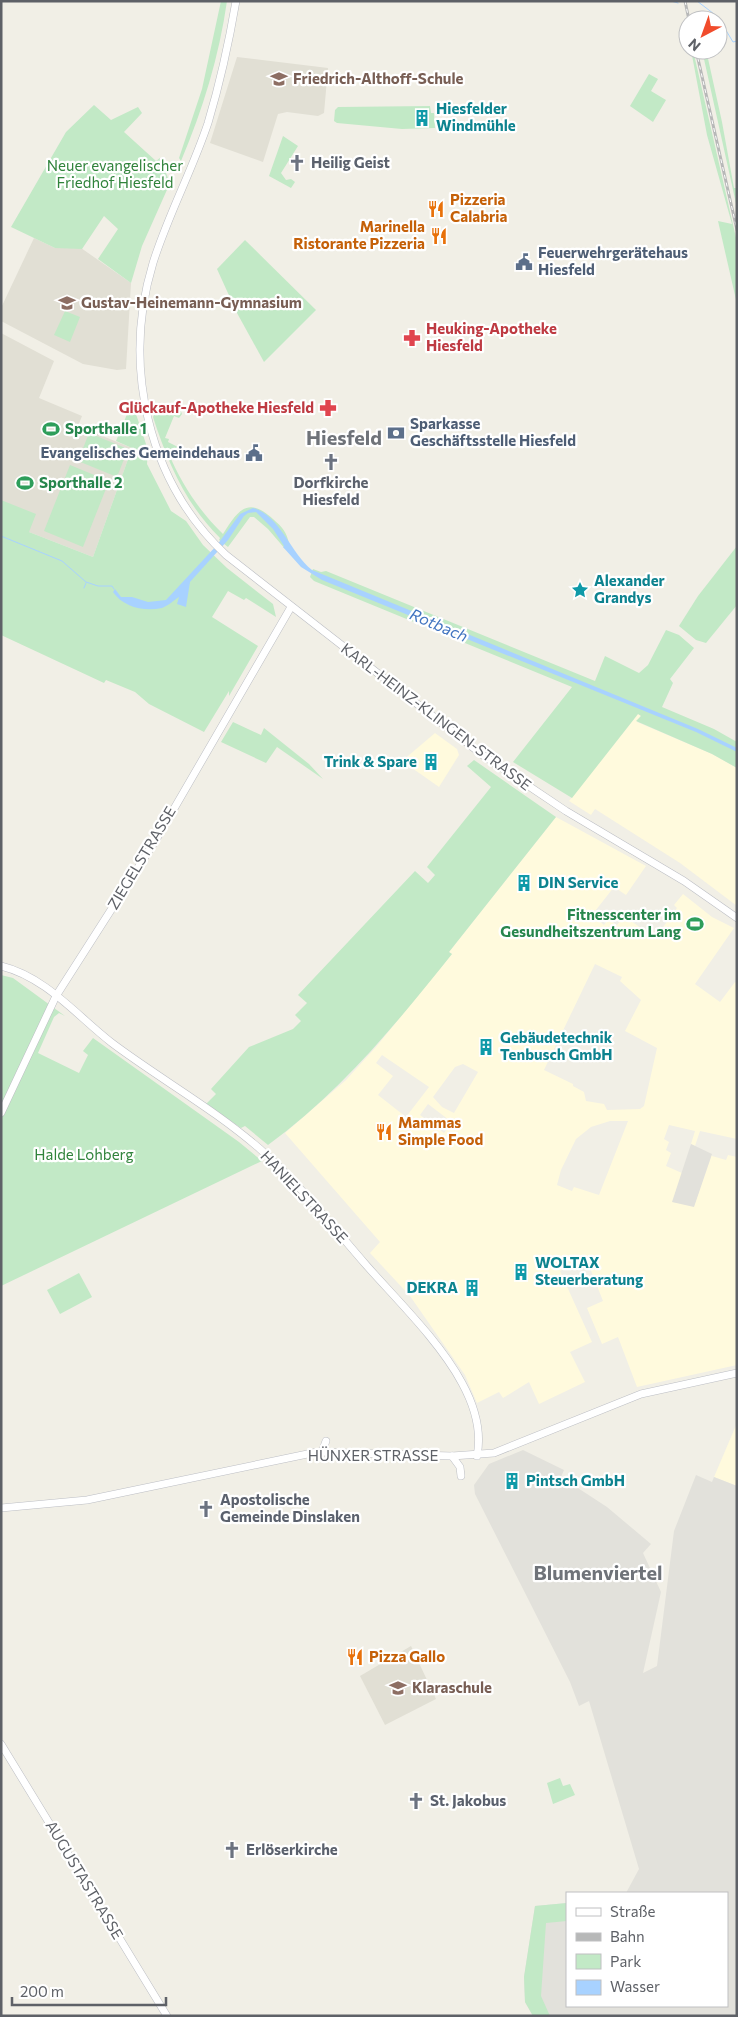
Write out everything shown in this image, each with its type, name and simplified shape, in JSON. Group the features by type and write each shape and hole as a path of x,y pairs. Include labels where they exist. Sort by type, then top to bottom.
{"main road":[{"name":"KARL-HEINZ-KLINGEN-STRASSE","path":"236,1 222,70 212,106 202,139 163,233 148,281 142,322 141,386 150,431 166,474 179,498 212,542 226,555 491,761 566,810 684,881 737,918"},
{"name":"ZIEGELSTRASSE","path":"1,1113 56,996 157,838 291,607"},
{"name":"HANIELSTRASSE","path":"1,966 22,974 56,996 118,1048 244,1136 294,1182 407,1310 456,1374 475,1415 478,1432 477,1456"},
{"name":"HÜNXER STRASSE","path":"1,1508 87,1500 252,1464 322,1452 452,1456 477,1456 494,1453 641,1394 737,1373"},
{"path":"322,1452 326,1441"},
{"path":"452,1456 460,1467 461,1476"},
{"name":"AUGUSTASTRASSE","path":"1,1744 167,2016"}],"shaded area":[{"name":"Friedrich-Althoff-Schule","path":"237,57 328,68 324,113 318,116 287,112 278,114 263,162 210,143"},
{"name":"Gustav-Heinemann-Gymnasium","path":"34,238 55,248 81,248 131,283 126,369 117,370 83,364 1,321 1,308"},
{"path":"1,333 54,361 39,398 82,416 78,426 132,448 93,557 29,532 1,500"},
{"path":"638,714 641,715 637,722 712,754 737,768 737,906 680,863 595,809 591,815 569,801"},
{"path":"435,733 457,749 459,755 439,787 402,761"},
{"path":"556,817 646,866 626,895 614,887 592,915 604,925 608,919 617,925 624,916 655,938 677,908 674,905 683,894 712,917 734,928 695,984 720,1002 735,982 737,983 737,1139 700,1131 695,1146 691,1144 695,1131 669,1125 664,1139 669,1142 666,1150 671,1153 666,1166 682,1173 673,1202 694,1206 712,1154 712,1156 726,1160 728,1155 737,1157 737,1365 637,1387 618,1337 602,1344 587,1308 603,1301 586,1258 560,1271 592,1342 570,1352 585,1382 539,1404 529,1382 503,1398 499,1392 477,1403 465,1375 410,1296 370,1253 380,1242 285,1133 346,1080 376,1047 452,954 449,952","holes":["595,964 622,977 620,981 641,1000 625,1031 657,1048 644,1106 640,1109 607,1110 604,1104 586,1101 584,1092 573,1086 573,1084 544,1070","382,1055 429,1087 406,1117 378,1095 393,1076 376,1063","463,1064 478,1072 454,1113 442,1107 433,1097 455,1067","428,1104 449,1120 451,1124 444,1133 420,1115","610,1121 628,1121 599,1195 574,1187 572,1191 557,1185 561,1170 576,1139 591,1127"]},
{"path":"691,1144 712,1154 694,1207 672,1202"},
{"path":"737,1423 737,1486 714,1477"},
{"path":"523,1450 564,1470 561,1477 607,1507 651,1544 643,1553 661,1592 643,1673 657,1666 674,1531 696,1475 712,1482 714,1477 737,1486 737,2016 533,2016 525,2002 524,1977 535,1906 566,1903 566,2007 728,2007 728,1892 627,1892 639,1869 589,1701 579,1706 570,1682 475,1494 474,1485 489,1464"},
{"name":"Klaraschule","path":"411,1646 436,1699 385,1725 360,1676"}],"green space":[{"path":"221,1 227,1 215,63 181,161 179,158 202,89"},
{"path":"693,60 695,60 737,242 737,304 718,221 732,224 707,135"},
{"path":"704,60 708,60 734,188 737,188 737,208"},
{"path":"649,74 658,79 651,91 666,100 653,122 630,106"},
{"name":"Neuer evangelischer Friedhof Hiesfeld","path":"94,105 111,120 138,107 142,113 124,132 156,161 160,158 170,183 142,246 131,283 98,259 118,229 104,216 82,249 55,248 11,227 66,132"},
{"path":"430,106 431,113 434,113 435,128 402,129 337,123 334,121 335,110 338,107"},
{"path":"283,136 298,146 281,173 286,180 291,179 295,182 291,188 269,176"},
{"path":"245,240 316,310 264,362 237,313 217,269"},
{"path":"65,311 80,317 70,342 54,335"},
{"path":"132,402 148,450 147,464 171,511 186,521 203,545 227,568 273,604 276,617 246,598 244,600 228,591 212,617 258,646 229,696 229,691 204,732 149,704 135,692 106,680 104,683 1,635 1,500 36,514 29,532 93,557 132,448 116,441"},
{"path":"158,407 180,409 182,414 179,418 174,416 165,438 169,439 168,442 178,447 168,452 191,496 214,525 223,534 234,518 244,509 250,507 257,508 281,527 287,536 289,544 283,547 268,529 254,517 250,517 228,547 219,540 220,538 197,511 179,482 153,417"},
{"path":"89,433 128,449 117,477 78,461"},
{"path":"70,465 109,481 83,547 44,531"},
{"path":"737,546 737,605 706,643 696,640 679,626 698,596"},
{"path":"313,569 321,572 326,571 595,681 605,656 639,673 648,665 666,630 679,635 694,648 670,679 673,683 662,707 714,729 737,742 737,768 712,754 636,721 641,716 638,714 572,798 513,762 572,687 314,581 310,577"},
{"path":"233,722 261,735 264,728 309,764 323,779 277,747 266,763 221,742"},
{"path":"474,760 556,817 449,952 452,954 410,1006 344,1080 320,1103 268,1145 245,1126 241,1128 206,1104 216,1094 211,1089 249,1047 293,1029 301,1021 295,1015 307,1003 298,995 415,871 428,883 435,875 427,867 491,787 467,766"},
{"name":"Halde Lohberg","path":"1,975 13,978 65,1016 59,1013 54,1017 38,1053 79,1073 88,1055 83,1051 93,1038 239,1142 262,1161 1,1286"},
{"path":"79,1273 92,1297 60,1314 47,1290"},
{"path":"560,1778 563,1786 570,1784 575,1795 553,1804 547,1783"},
{"path":"566,1903 566,1921 546,1923 541,1996 550,2016 533,2016 525,2002 524,1977 535,1906"}],"water":[{"path":"253,508 271,518 298,555 312,570 698,729 737,748 737,752 696,732 322,580 301,567 283,547 273,529 256,512 248,513 244,516 228,540 190,582 186,607 177,604 179,597 162,608 141,609 128,605 113,592 115,589 121,597 132,597 148,602 166,600 217,545 240,514"}],"waterway":[{"path":"671,1 678,3"},
{"path":"697,1 718,17 733,42 737,41"},
{"path":"1,536 62,561 86,582 98,586 112,586 114,589"},
{"name":"Rotbach","path":"84,588 86,583"}],"railway":[{"path":"685,1 687,10"},
{"path":"698,60 737,230"}],"place":[{"name":"Friedrich-Althoff-Schule","path":"279,79"},
{"name":"Hiesfelder Windmühle","path":"422,118"},
{"name":"Heilig Geist","path":"297,163"},
{"name":"Pizzeria Calabria","path":"436,209"},
{"name":"Marinella Ristorante Pizzeria","path":"439,236"},
{"name":"Feuerwehrgerätehaus Hiesfeld","path":"524,262"},
{"name":"Gustav-Heinemann-Gymnasium","path":"67,303"},
{"name":"Heuking-Apotheke Hiesfeld","path":"412,338"},
{"name":"Glückauf-Apotheke Hiesfeld","path":"328,408"},
{"name":"Sporthalle 1","path":"51,429"},
{"name":"Sparkasse Geschäftsstelle Hiesfeld","path":"396,433"},
{"name":"Evangelisches Gemeindehaus","path":"254,453"},
{"name":"Dorfkirche Hiesfeld","path":"331,462"},
{"name":"Sporthalle 2","path":"25,483"},
{"name":"Alexander Grandys","path":"580,590"},
{"name":"Trink & Spare","path":"431,762"},
{"name":"DIN Service","path":"524,883"},
{"name":"Fitnesscenter im Gesundheitszentrum Lang","path":"695,924"},
{"name":"Gebäudetechnik Tenbusch GmbH","path":"486,1047"},
{"name":"Mammas Simple Food","path":"384,1132"},
{"name":"WOLTAX Steuerberatung","path":"521,1272"},
{"name":"DEKRA","path":"472,1288"},
{"name":"Pintsch GmbH","path":"512,1481"},
{"name":"Apostolische Gemeinde Dinslaken","path":"206,1509"},
{"name":"Pizza Gallo","path":"355,1657"},
{"name":"Klaraschule","path":"398,1688"},
{"name":"St. Jakobus","path":"416,1801"},
{"name":"Erlöserkirche","path":"232,1850"}],"district":[{"name":"Hiesfeld","path":"344,438"},
{"name":"Blumenviertel","path":"598,1573"}]}
